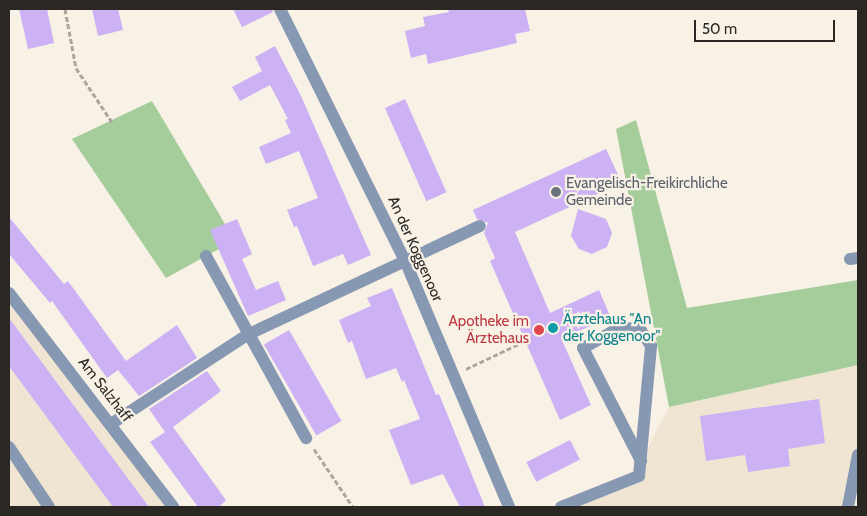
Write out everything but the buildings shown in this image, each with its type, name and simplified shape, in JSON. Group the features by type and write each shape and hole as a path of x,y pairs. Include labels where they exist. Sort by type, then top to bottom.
{"street":[{"name":"An der Koggenoor","path":"280,9 406,263 452,376 510,507"},
{"path":"111,424 247,335 406,263 480,226"},
{"path":"206,256 247,335 306,438"},
{"name":"Am Salzhaff","path":"9,293 173,507"},
{"path":"561,507 639,476 641,461 650,346 640,329 619,328 583,348 641,461"},
{"path":"9,447 49,507"},
{"path":"848,507 858,455"}],"path":[{"path":"65,9 76,68 112,122"},
{"path":"452,376 525,341"},
{"path":"306,438 353,507"}],"shaded area":[{"path":"9,293 173,507 9,507"},
{"path":"858,365 858,455 848,507 561,507 639,476 641,461 669,407"}],"green space":[{"path":"152,101 225,224 219,249 166,278 72,139"},
{"path":"636,120 687,308 858,280 858,365 669,407 616,129"}],"place":[{"name":"Evangelisch-Freikirchliche Gemeinde","path":"556,192"},
{"name":"Ärztehaus \"An der Koggenoor\"","path":"553,328"},
{"name":"Apotheke im Ärztehaus","path":"539,330"}]}
